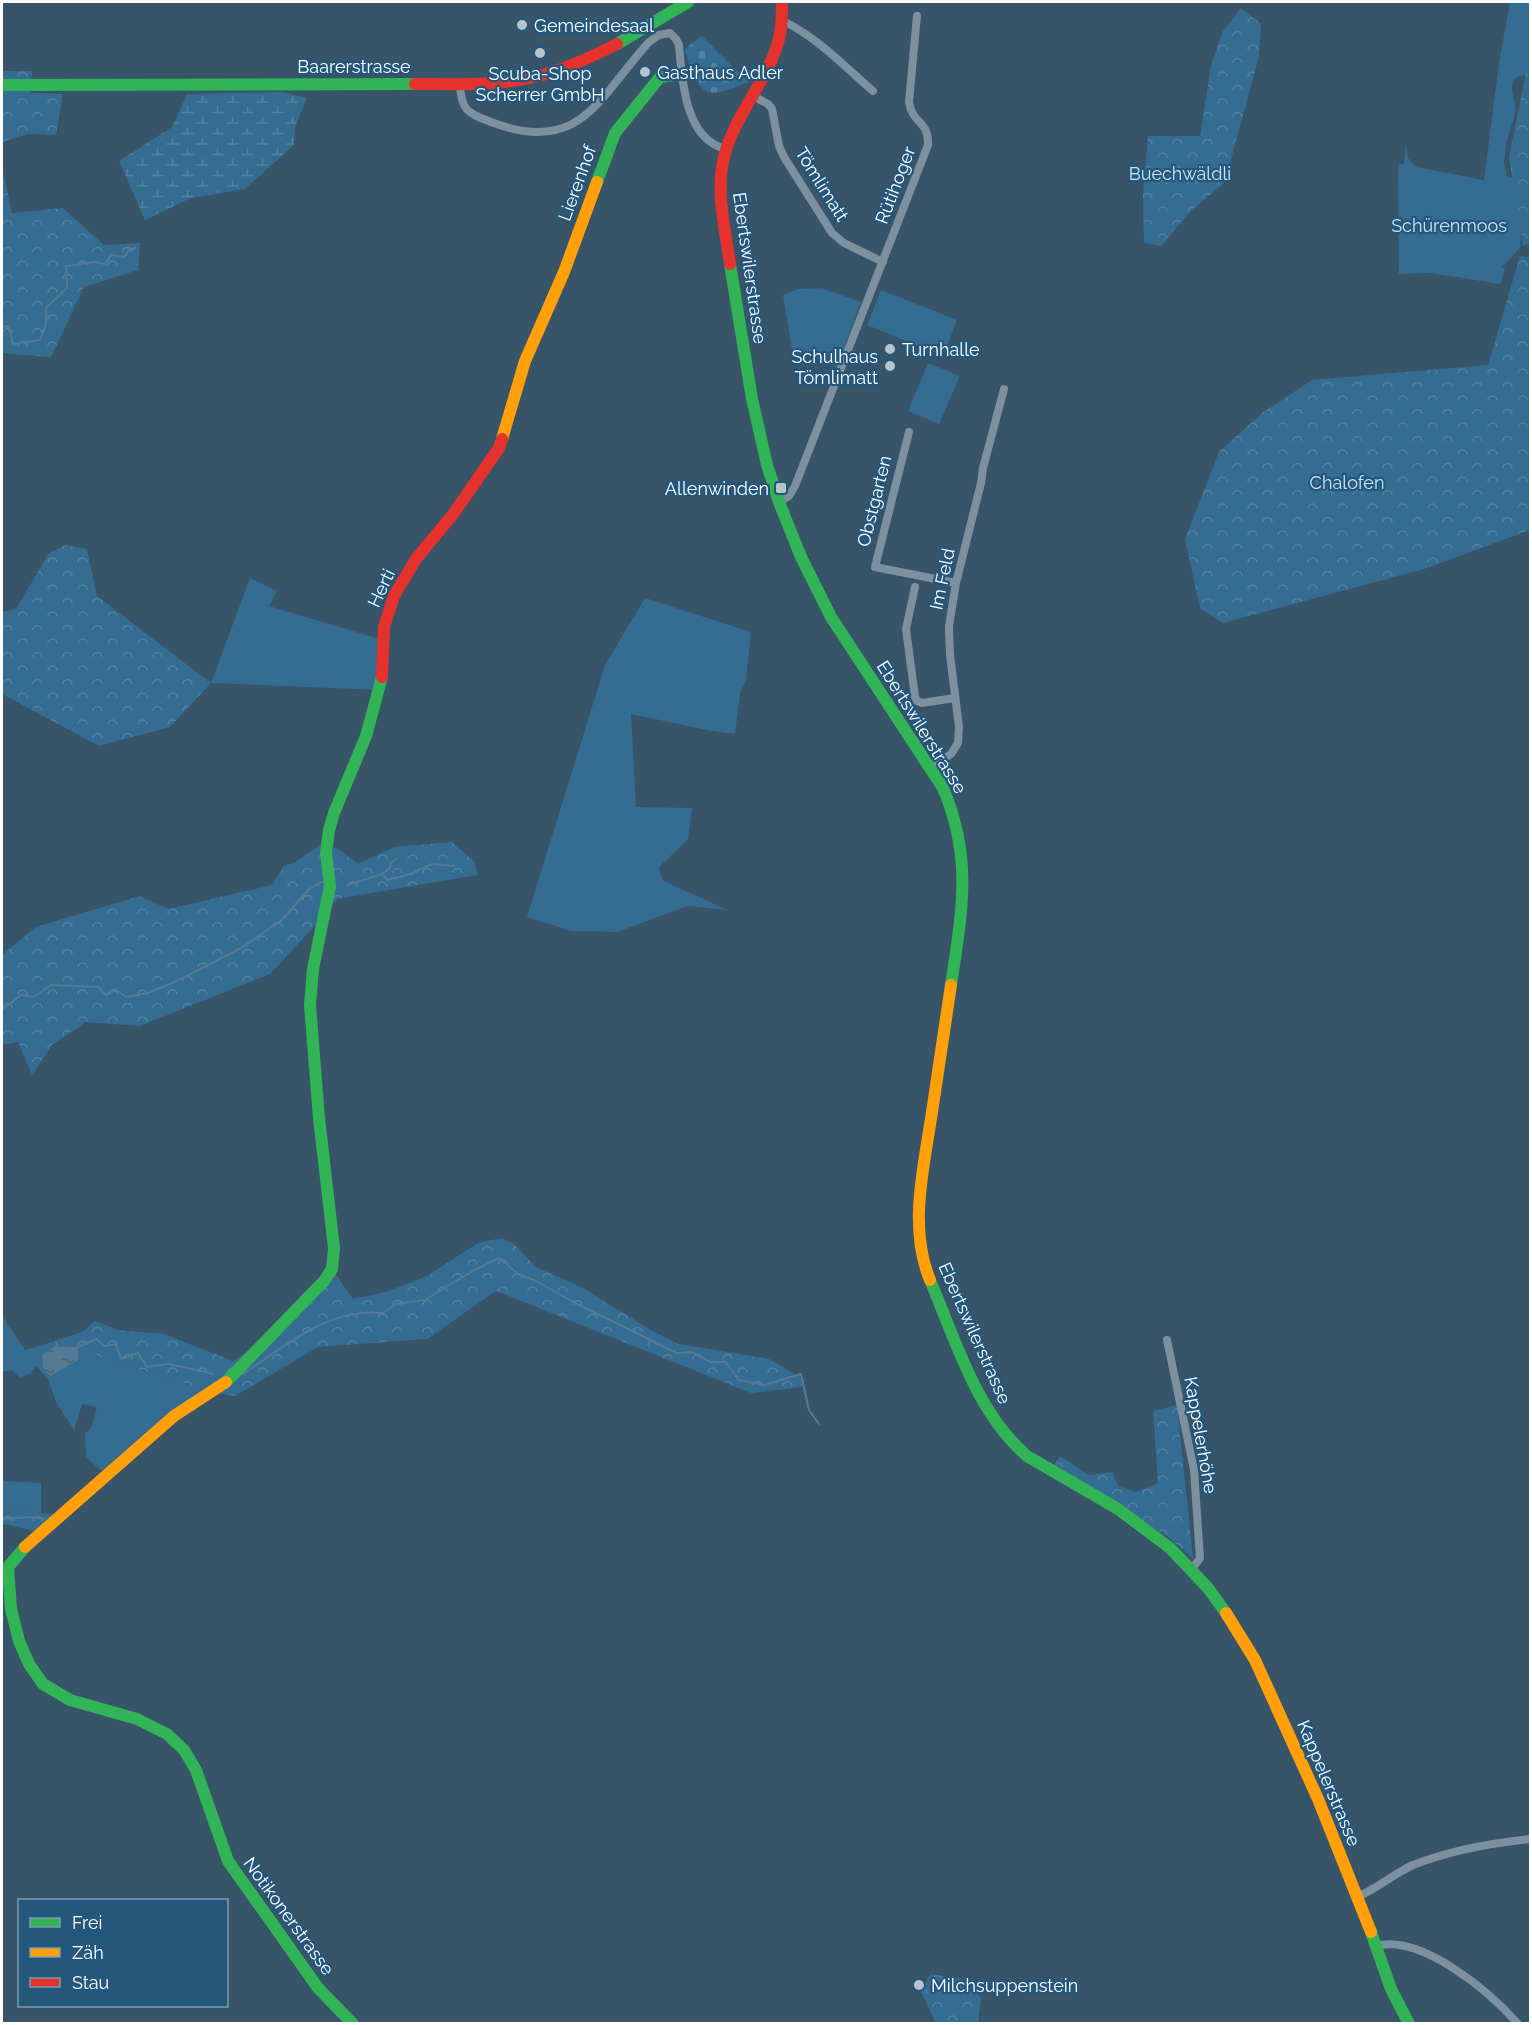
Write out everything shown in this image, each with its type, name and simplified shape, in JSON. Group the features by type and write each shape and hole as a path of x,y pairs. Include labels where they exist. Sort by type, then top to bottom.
{"street":[{"name":"Baarerstrasse","path":"2,85 507,82 565,68 598,53 688,2"},
{"name":"Ebertswilerstrasse","path":"782,2 783,21 776,50 726,149 720,192 754,410 767,465 801,557 831,617 931,767 952,808 963,850 965,871 962,914 920,1192 918,1229 926,1271 978,1394 988,1414 1007,1437 1027,1456 1042,1466 1138,1522 1192,1569"},
{"name":"Rütihoger","path":"883,262 928,145 928,134 910,111 909,102 917,16"},
{"path":"783,21 797,27 873,91"},
{"name":"Lierenhof","path":"460,84 462,104 476,116 513,129 543,132 558,130 584,117 610,92 649,42 659,35 670,33 679,45 684,91 699,133 715,146 726,149"},
{"name":"Lierenhof","path":"538,332 564,273 615,133 660,77 681,74"},
{"name":"Tömlimatt","path":"753,96 768,104 772,109 779,146 784,158 824,223 844,243 883,262"},
{"path":"779,502 789,496 795,486 883,262"},
{"name":"Herti","path":"63,1515 174,1416 223,1385 324,1281 332,1269 334,1248 319,1118 310,1005 313,969 330,886 327,853 329,830 366,736 380,690 383,673 384,627 394,596 416,559 454,513 499,448 522,371 538,332"},
{"name":"Im Feld","path":"931,767 951,754 958,743 960,727 955,698 949,626 956,583 1004,389"},
{"name":"Obstgarten","path":"909,432 874,567 956,583"},
{"path":"915,587 906,629 915,697 922,703 955,698"},
{"name":"Kappelerhöhe","path":"1167,1340 1194,1470 1200,1558 1192,1569"},
{"name":"Notikonerstrasse","path":"63,1515 19,1552 8,1567 11,1609 29,1664 43,1684 70,1700 137,1719 167,1734 184,1750 196,1770 228,1861 318,1988 353,2024"},
{"name":"Kappelerstrasse","path":"1192,1569 1233,1623 1255,1660 1318,1799 1391,1989 1409,2024"},
{"path":"1357,1897 1412,1866 1429,1860 1492,1843 1530,1839"},
{"path":"1376,1946 1400,1945 1437,1958 1503,2007 1518,2024"}],"green space":[{"name":"Schürenmoos","path":"1510,2 1530,2 1530,75 1518,76 1513,81 1516,110 1506,144 1504,163 1507,176 1524,180 1520,248 1502,267 1505,269 1500,284 1431,273 1399,274 1398,164 1404,164 1406,144 1408,158 1416,167 1484,180 1499,63"},
{"name":"Buechwäldli","path":"1241,8 1261,24 1259,56 1225,182 1190,212 1161,246 1144,243 1143,195 1148,136 1200,136 1211,65 1223,31"},
{"path":"702,36 748,82 720,92 704,90 699,85 684,50"},
{"path":"1530,53 1530,243 1523,246 1509,157"},
{"path":"2,71 32,71 31,93 63,94 56,135 28,134 2,142"},
{"path":"283,92 307,98 295,127 294,145 245,189 191,198 145,220 119,161 172,127 187,94"},
{"path":"2,168 12,213 63,208 104,245 140,243 138,270 84,287 51,357 2,353"},
{"name":"Chalofen","path":"1520,256 1530,257 1530,530 1424,569 1223,623 1200,608 1185,539 1219,452 1262,413 1312,380 1488,365"},
{"path":"821,288 861,302 837,367 792,349 783,295 797,289"},
{"path":"881,290 957,320 943,356 867,325"},
{"path":"928,363 960,376 939,424 908,411"},
{"path":"66,545 87,549 97,596 211,683 170,727 99,746 2,694 2,612 16,609 49,553"},
{"path":"250,578 277,591 269,606 383,640 380,690 211,683"},
{"path":"645,598 751,632 746,680 740,693 735,734 631,714 636,807 692,808 688,839 659,867 662,880 727,910 688,906 617,932 571,931 527,917 605,665"},
{"path":"452,842 475,862 477,875 337,899 270,974 140,1026 86,1022 52,1045 32,1075 18,1042 2,1045 2,955 36,927 140,896 168,909 272,885 284,866 296,862 322,843 339,849 358,864 394,847"},
{"path":"502,1238 514,1244 536,1267 581,1287 651,1330 679,1344 769,1359 805,1380 802,1387 751,1393 496,1291 427,1339 318,1347 235,1396 212,1392 99,1357 86,1345 55,1346 55,1341 82,1332 95,1321 118,1330 164,1334 233,1361 273,1335 332,1269 353,1299 386,1292 427,1276 478,1243"},
{"path":"2,1316 25,1350 55,1341 55,1346 42,1355 78,1360 78,1347 86,1345 99,1357 212,1392 103,1472 86,1457 85,1434 92,1426 97,1407 82,1404 74,1430 56,1402 48,1379 36,1366 31,1373 20,1378 12,1370 2,1372"},
{"path":"1177,1405 1193,1558 1165,1535 1053,1467 1060,1456 1089,1475 1112,1472 1118,1486 1136,1492 1158,1483 1153,1411"},
{"path":"2,1481 41,1483 41,1513 20,1507 2,1515"},
{"path":"20,1507 41,1513 58,1514 39,1532 4,1524 2,1526 2,1515"},
{"path":"930,1974 962,1979 981,1998 978,2023 935,2023 921,1992"}],"water":[{"path":"55,1346 78,1347 78,1360 50,1376 43,1368 42,1355"}],"waterway":[{"path":"2,327 8,326 13,344 40,340 46,325 46,308 67,288 66,266 94,262 105,264 111,255 125,257 128,251 135,248"},
{"path":"382,874 396,859"},
{"path":"348,885 382,874 387,880 411,874 432,864 454,866"},
{"path":"2,1010 21,995 34,997 51,985 98,987 106,995 116,990 126,997 148,993 177,981 241,948 282,920 308,890 321,882"},
{"path":"243,1374 292,1341 326,1322 344,1316 383,1313 396,1304 425,1300 499,1258 518,1274 677,1353 692,1352 710,1362 726,1362 739,1380 764,1385 801,1374 809,1410 819,1424"},
{"path":"78,1347 96,1339 105,1346 116,1344 121,1359 138,1353 147,1367 169,1364 214,1374"},
{"path":"2,1519 32,1517 45,1519"}],"traffic: fast":[{"path":"617,44 688,2"},
{"path":"597,182 615,133 660,77 681,74"},
{"path":"2,85 415,84"},
{"path":"730,264 752,399 767,465 801,557 831,617 943,788 952,814 962,862 962,885 959,933 951,985"},
{"path":"226,1382 324,1281 332,1269 334,1248 319,1118 310,1005 313,969 330,886 326,853 329,830 366,736 382,677"},
{"path":"930,1280 969,1374 994,1419 1009,1438 1027,1456 1118,1509 1170,1548 1208,1588 1226,1613"},
{"path":"25,1547 8,1567 11,1609 19,1641 29,1664 43,1684 70,1700 137,1719 167,1734 184,1750 196,1770 228,1861 318,1988 353,2024"},
{"path":"1371,1932 1391,1989 1409,2024"}],"traffic: slow":[{"path":"502,439 525,361 564,272 597,182"},
{"path":"930,1280 923,1260 920,1239 920,1197 951,985"},
{"path":"25,1547 174,1416 226,1382"},
{"path":"1226,1613 1255,1660 1318,1799 1371,1932"}],"traffic: jam":[{"path":"730,264 721,193 723,164 731,136 773,57 781,28 782,2"},
{"path":"415,84 490,83 520,80 567,67 617,44"},
{"path":"382,677 384,627 394,596 416,559 454,513 499,448 502,439"}],"place":[{"name":"Gemeindesaal","path":"522,25"},
{"name":"Scuba-Shop Scherrer GmbH","path":"540,53"},
{"name":"Gasthaus Adler","path":"645,72"},
{"name":"Turnhalle","path":"890,349"},
{"name":"Schulhaus Tömlimatt","path":"890,366"},
{"name":"Allenwinden","path":"781,488"},
{"name":"Milchsuppenstein","path":"919,1985"}]}
